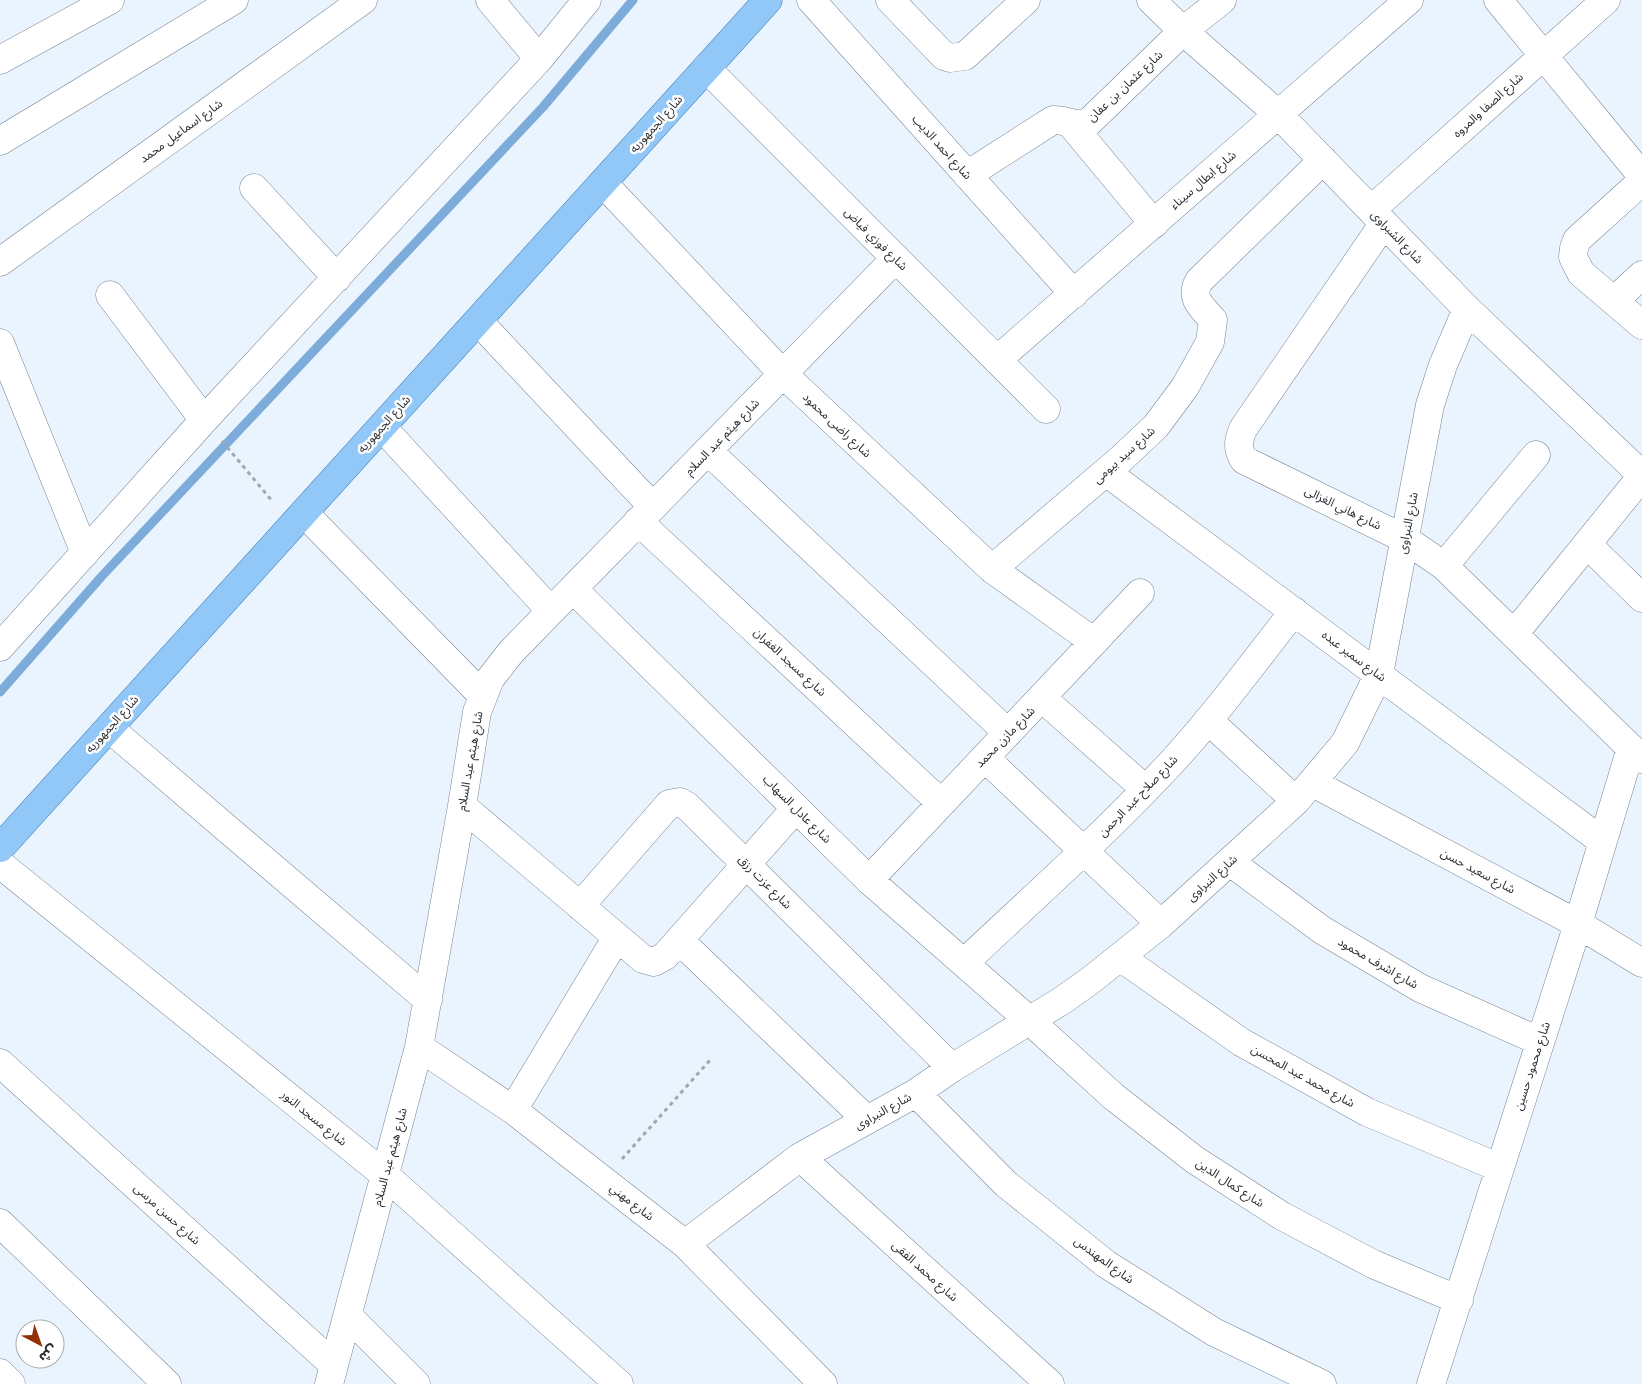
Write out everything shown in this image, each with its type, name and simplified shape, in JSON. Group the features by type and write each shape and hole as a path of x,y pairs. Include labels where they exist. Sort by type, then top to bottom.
{"main road":[{"name":"شارع الجمهوريه","path":"0,848 768,0"}],"street":[{"path":"0,60 110,0"},
{"path":"0,141 234,0"},
{"name":"شارع اسماعيل محمد","path":"0,262 363,0"},
{"path":"490,0 539,59"},
{"path":"0,647 85,553 211,428 338,278 539,59 587,0"},
{"name":"شارع احمد الديب","path":"811,0 1074,294"},
{"path":"890,0 944,56 958,58 965,56 1026,0"},
{"name":"شارع الشبراوى","path":"1151,0 1183,31 1279,114 1467,309 1642,476 1514,634"},
{"name":"شارع عثمان بن عفان","path":"967,175 1048,122 1059,120 1077,125 1084,124 1090,120 1183,31 1222,0"},
{"name":"شارع ابطال سيناء","path":"997,360 1409,0"},
{"path":"1498,0 1642,176"},
{"name":"شارع الصفا والمروه","path":"1377,216 1543,56 1606,0"},
{"name":"شارع فوزي فياض","path":"706,68 1046,409"},
{"path":"1070,123 1154,224"},
{"name":"شارع سيد بيومى","path":"992,569 1106,472 1156,426 1185,387 1210,342 1213,320 1196,298 1195,292 1199,280 1323,160"},
{"path":"1642,180 1577,240 1573,257 1580,273 1642,325"},
{"name":"شارع راضى محمود","path":"603,183 783,374 992,569 1094,642"},
{"path":"254,188 338,278"},
{"name":"شارع هاني الغزالى","path":"1377,216 1243,429 1238,444 1240,453 1244,460 1405,539 1444,566 1637,753"},
{"name":"شارع هيثم عبد السلام","path":"332,1374 419,1047 477,712 490,679 511,652 896,258"},
{"path":"1614,301 1642,275"},
{"path":"110,295 211,428"},
{"name":"شارع النبراوى","path":"685,1244 800,1157 916,1093 952,1068 1063,1000 1120,957 1161,924 1304,792 1345,744 1379,674 1430,405 1467,309"},
{"name":"شارع مسجد الغفران","path":"478,321 646,514 941,803"},
{"path":"0,343 7,380 85,553"},
{"path":"382,427 551,611"},
{"path":"708,451 1008,733"},
{"path":"1444,566 1536,455"},
{"name":"شارع سمير عبده","path":"1106,472 1602,840"},
{"path":"304,513 483,696"},
{"path":"1587,544 1642,598"},
{"name":"شارع عادل السهاب","path":"573,589 869,880 1030,1020"},
{"name":"شارع مازن محمد","path":"869,880 1140,593"},
{"name":"شارع صلاح عبد الرحمن","path":"964,963 1084,851 1145,789 1208,720 1294,611"},
{"path":"1042,698 1145,789"},
{"name":"شارع سعيد حسن","path":"1208,720 1304,792 1578,924 1642,963"},
{"path":"108,728 428,1000"},
{"name":"شارع محمود حسين","path":"1432,1384 1578,924 1602,840 1637,753"},
{"path":"985,758 1161,924"},
{"name":"شارع عزت رزق","path":"580,906 669,804 680,802 746,864 952,1068"},
{"path":"462,806 643,959 654,962 665,956 796,808"},
{"name":"شارع اشرف محمود","path":"1230,862 1322,930 1420,988 1539,1042"},
{"name":"شارع مسجد النور","path":"0,864 385,1175 619,1384"},
{"path":"513,1110 617,937"},
{"path":"679,940 867,1120"},
{"name":"شارع محمد عبد المحسن","path":"1120,957 1240,1042 1367,1112 1500,1168"},
{"name":"شارع كمال الدين","path":"1030,1020 1114,1097 1195,1160 1282,1216 1373,1264 1458,1300"},
{"name":"شارع مهني","path":"419,1047 513,1110 685,1244 824,1384"},
{"name":"شارع حسن مرسى","path":"0,1063 332,1374"},
{"name":"شارع المهندس","path":"916,1093 1006,1184 1106,1264 1214,1332 1310,1382"},
{"name":"شارع محمد الفقى","path":"800,1157 1050,1384"},
{"path":"0,1223 167,1384"},
{"path":"348,1316 416,1384"},
{"path":"0,1373 11,1384"}],"path":[{"path":"211,428 274,503"},
{"path":"604,1180 712,1059"}],"waterway":[{"path":"0,692 102,576 543,107 633,0"}]}
